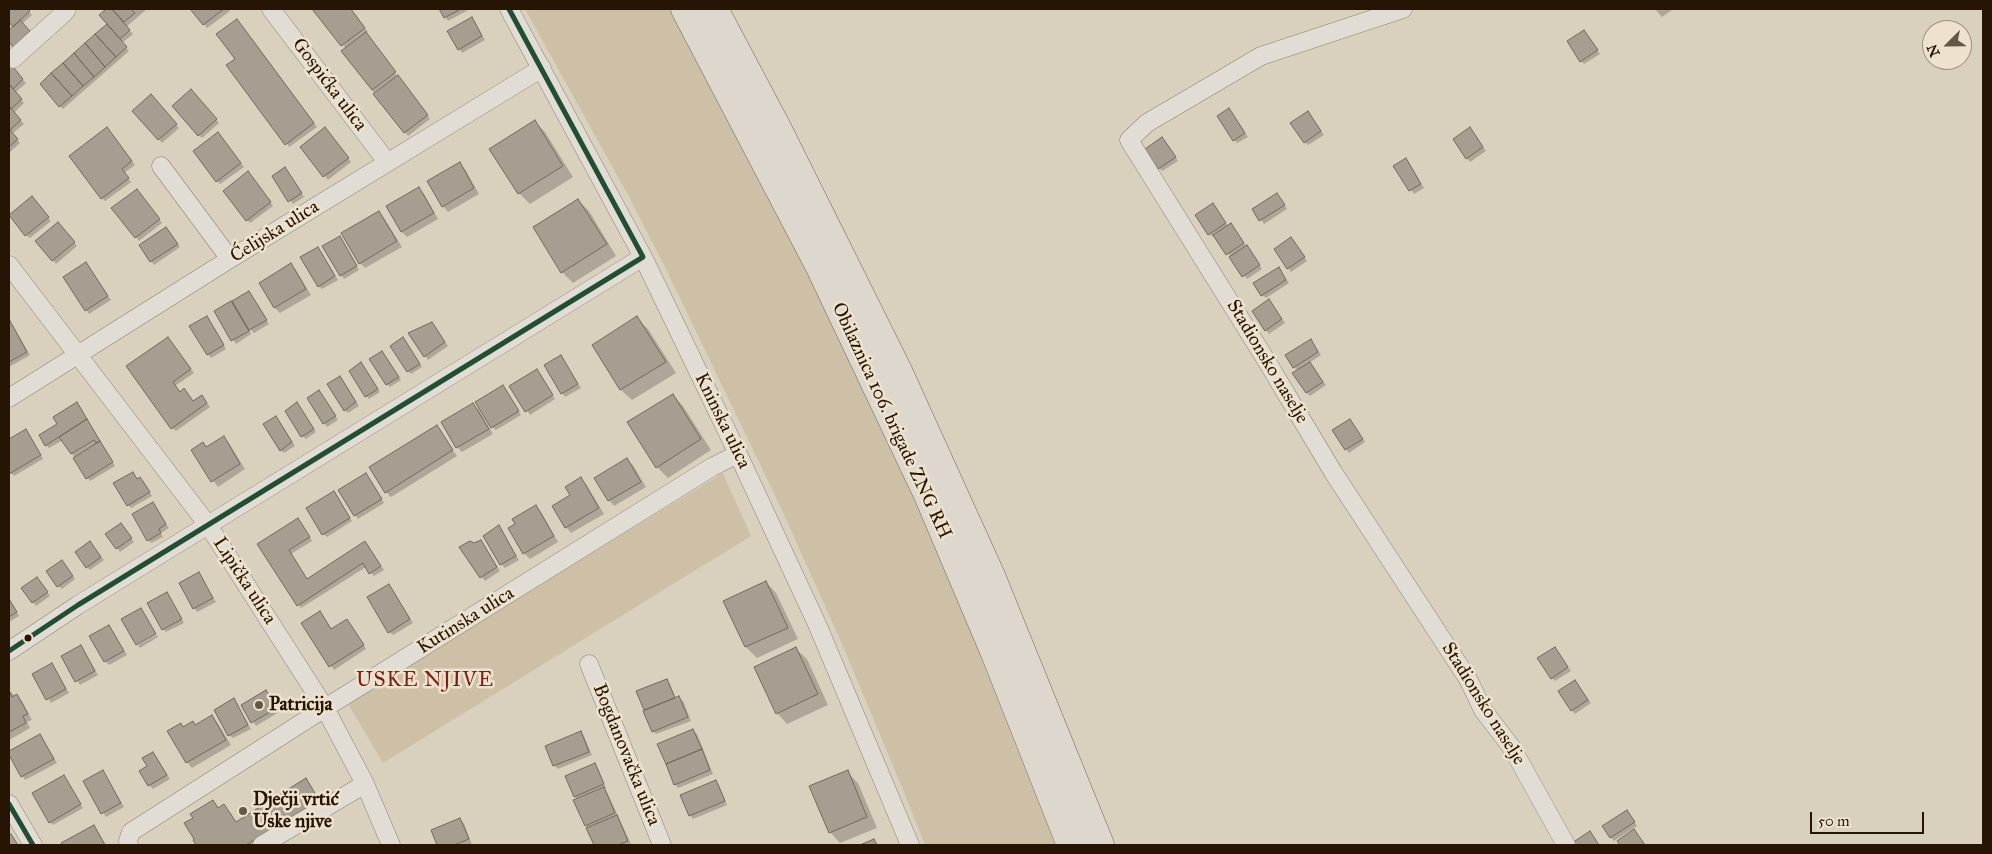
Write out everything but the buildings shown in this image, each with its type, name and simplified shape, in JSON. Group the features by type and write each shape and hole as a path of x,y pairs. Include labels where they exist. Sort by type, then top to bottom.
{"highway":[{"name":"Obilaznica 106. brigade ZNG RH","path":"685,9 820,268 928,495 995,653 1071,845"},
{"name":"Obilaznica 106. brigade ZNG RH","path":"714,9 776,126 898,370 995,585 1100,845"}],"street":[{"path":"13,58 67,9"},
{"name":"Gospićka ulica","path":"271,9 387,162"},
{"name":"Kninska ulica","path":"509,9 643,257 738,454 817,624 910,845"},
{"name":"Stadionsko naselje","path":"1403,9 1261,56 1147,123 1129,140 1266,360 1333,472 1468,679 1483,710 1512,748 1566,845"},
{"name":"Ćelijska ulica","path":"9,398 230,259 542,68"},
{"path":"161,166 230,259"},
{"path":"9,650 78,605 643,257"},
{"name":"Lipička ulica","path":"9,265 208,525 325,708 365,784 391,845"},
{"name":"Kutinska ulica","path":"129,845 128,841 131,832 325,708 712,467 738,454"},
{"name":"Bogdanovačka ulica","path":"589,664 662,845"},
{"path":"262,845 365,784"},
{"path":"9,804 33,845"}],"shaded area":[{"path":"525,9 674,9 877,406 1063,845 925,845 842,644 781,508 664,265 628,195"},
{"path":"723,473 751,536 383,763 347,702"}],"transit line":[{"path":"9,651 78,605 643,257 509,9"},
{"path":"9,804 33,845"}],"place":[{"name":"Patricija","path":"259,705"},
{"name":"Dječji vrtić Uske njive","path":"243,811"}],"district":[{"name":"USKE NJIVE","path":"425,681"}]}
